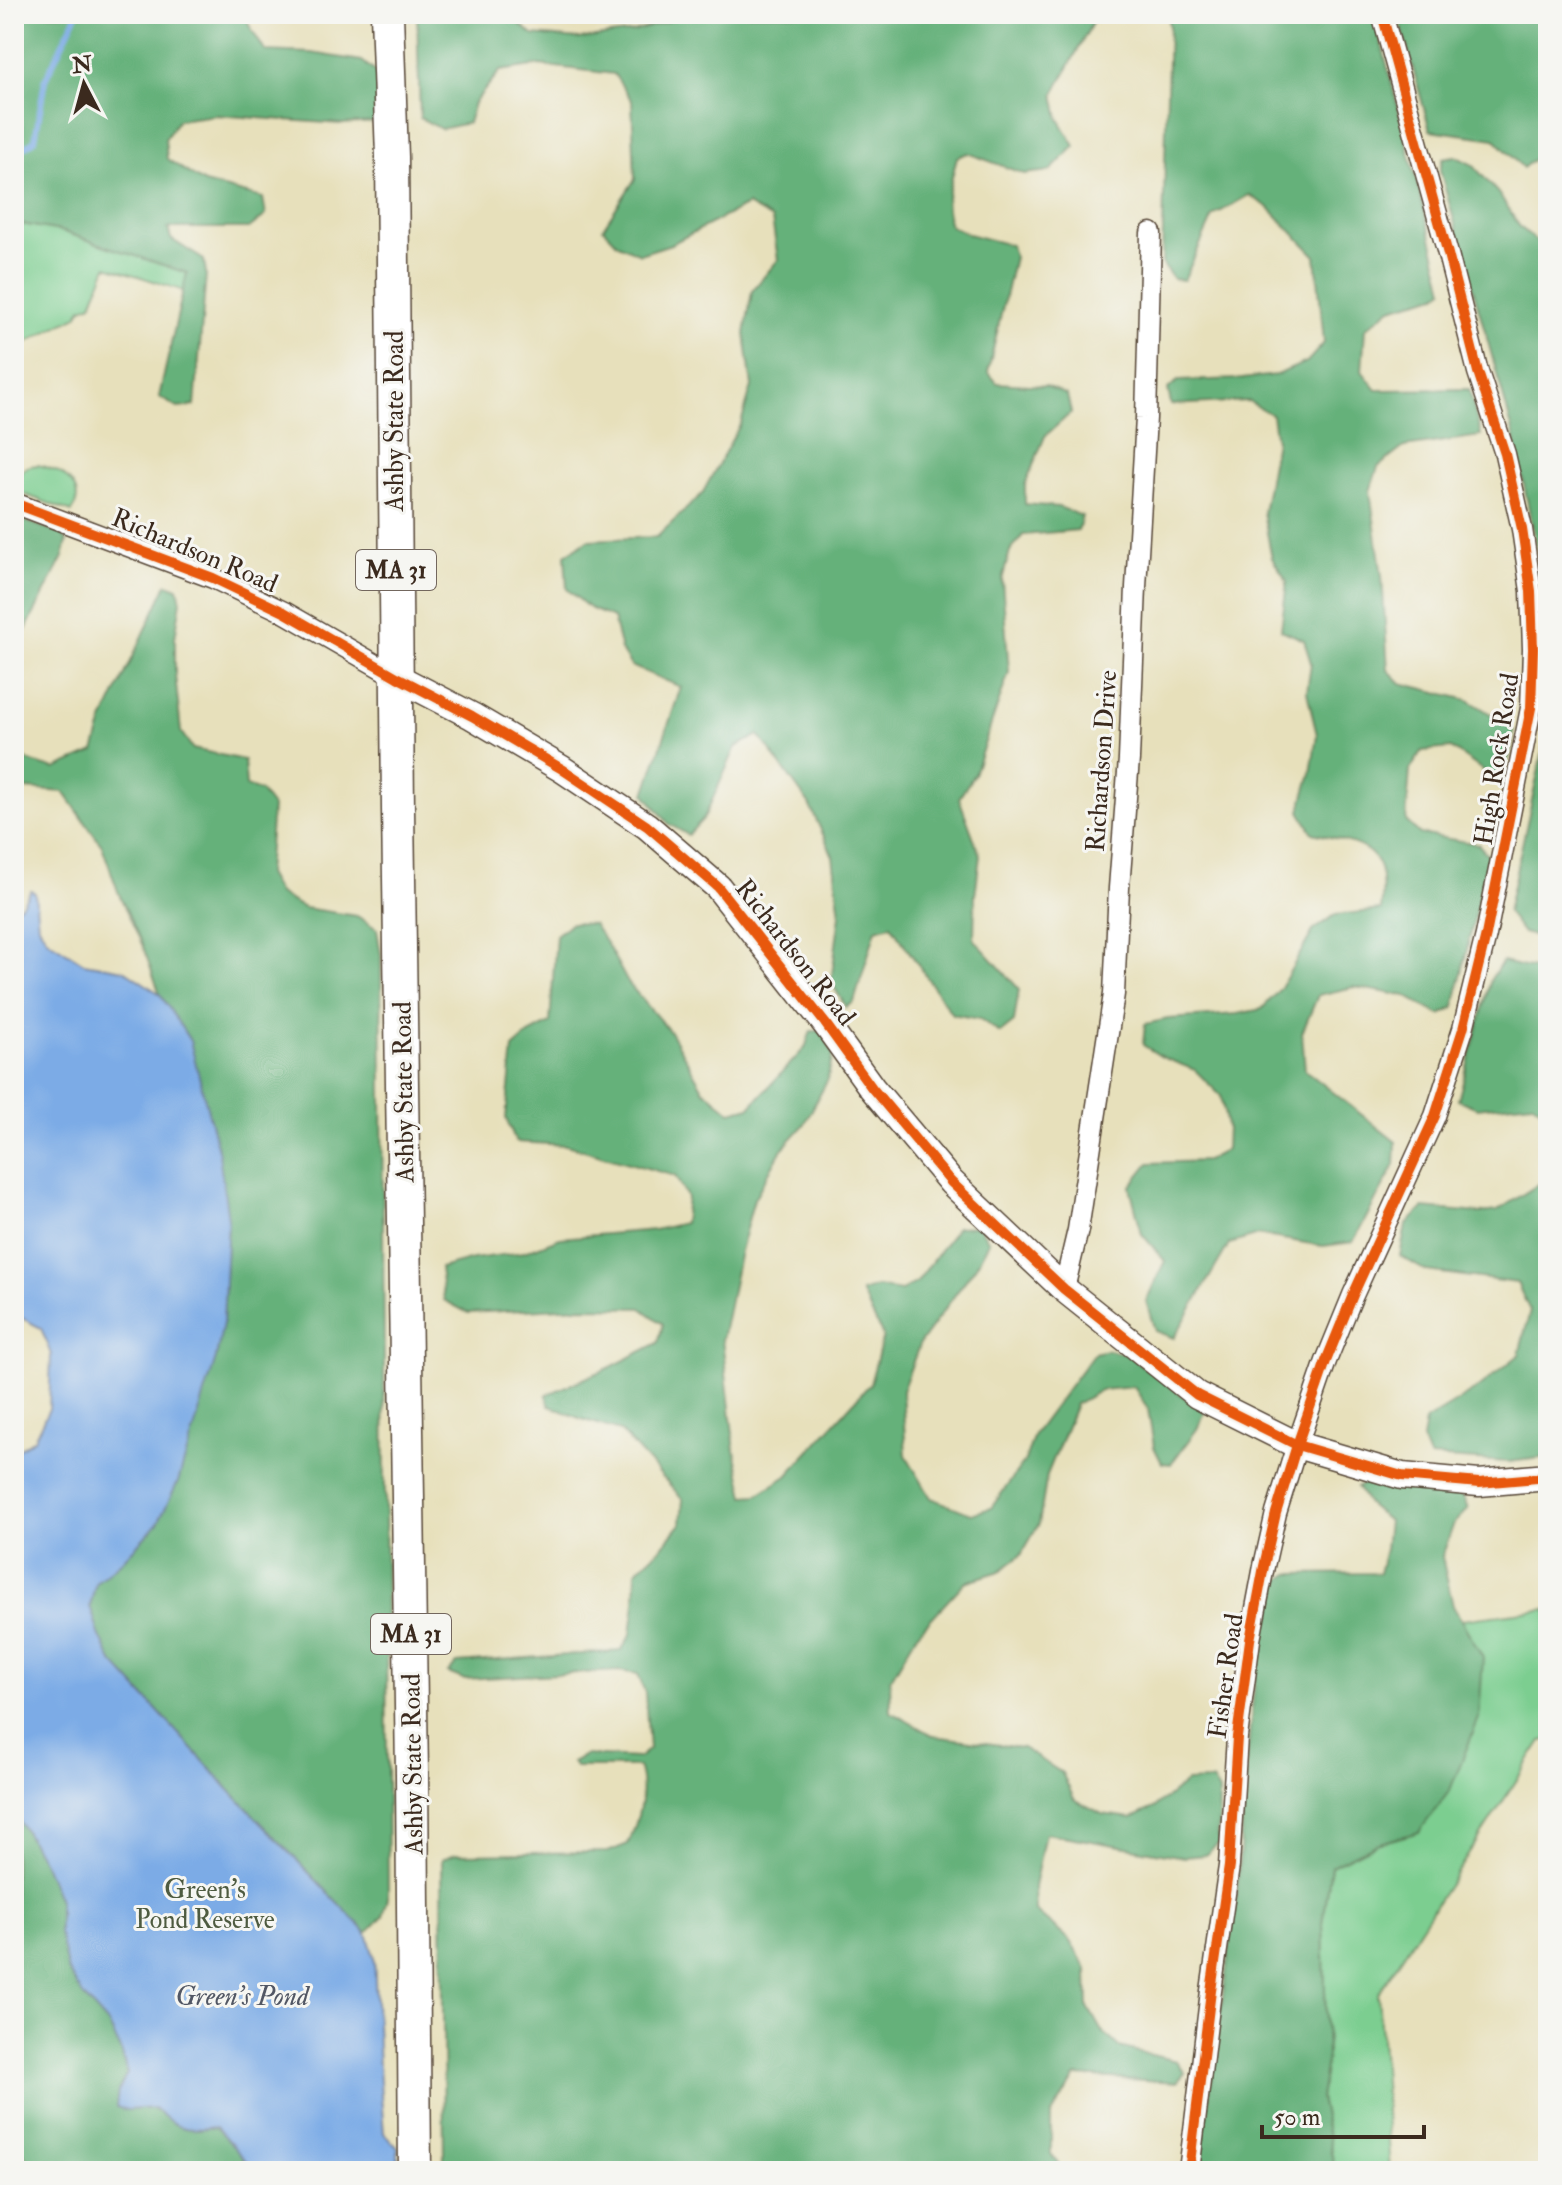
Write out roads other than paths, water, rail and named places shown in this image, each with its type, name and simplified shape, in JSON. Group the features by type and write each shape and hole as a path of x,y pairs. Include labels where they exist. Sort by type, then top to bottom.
{"main road":[{"name":"Ashby State Road","path":"387,14 393,183 415,2156"}],"street":[{"name":"High Rock Road","path":"1297,1445 1353,1295 1435,1116 1463,1029 1486,935 1529,723 1533,683 1531,591 1510,473 1478,372 1382,14"},
{"name":"Richardson Drive","path":"1064,1289 1078,1230 1114,994 1146,418 1151,233"},
{"name":"Richardson Road","path":"14,503 213,578 284,612 562,769 647,826 718,887 872,1088 951,1182 1064,1289 1197,1395 1297,1445"},
{"path":"1297,1445 1402,1476 1479,1483 1548,1477"},
{"name":"Fisher Road","path":"1189,2171 1229,1866 1237,1737 1250,1640 1273,1526 1297,1445"}],"water":[{"name":"Green's Pond","path":"31,890 35,893 38,926 48,940 84,963 124,970 160,994 190,1041 219,1154 228,1219 223,1323 216,1358 178,1482 158,1523 122,1561 96,1582 90,1606 111,1660 367,1933 374,1957 384,2133 398,2148 398,2171 261,2171 246,2161 216,2127 188,2129 176,2125 154,2108 127,2110 116,2107 118,2091 127,2073 122,2053 109,2025 84,1997 68,1971 59,1933 59,1900 44,1864 14,1812 14,1452 34,1439 49,1409 51,1355 41,1328 14,1314 14,909 21,905"}],"waterway":[{"path":"14,154 35,140 45,80 77,14"}],"park label":[{"name":"Green's Pond Reserve","path":"205,1904"}]}
